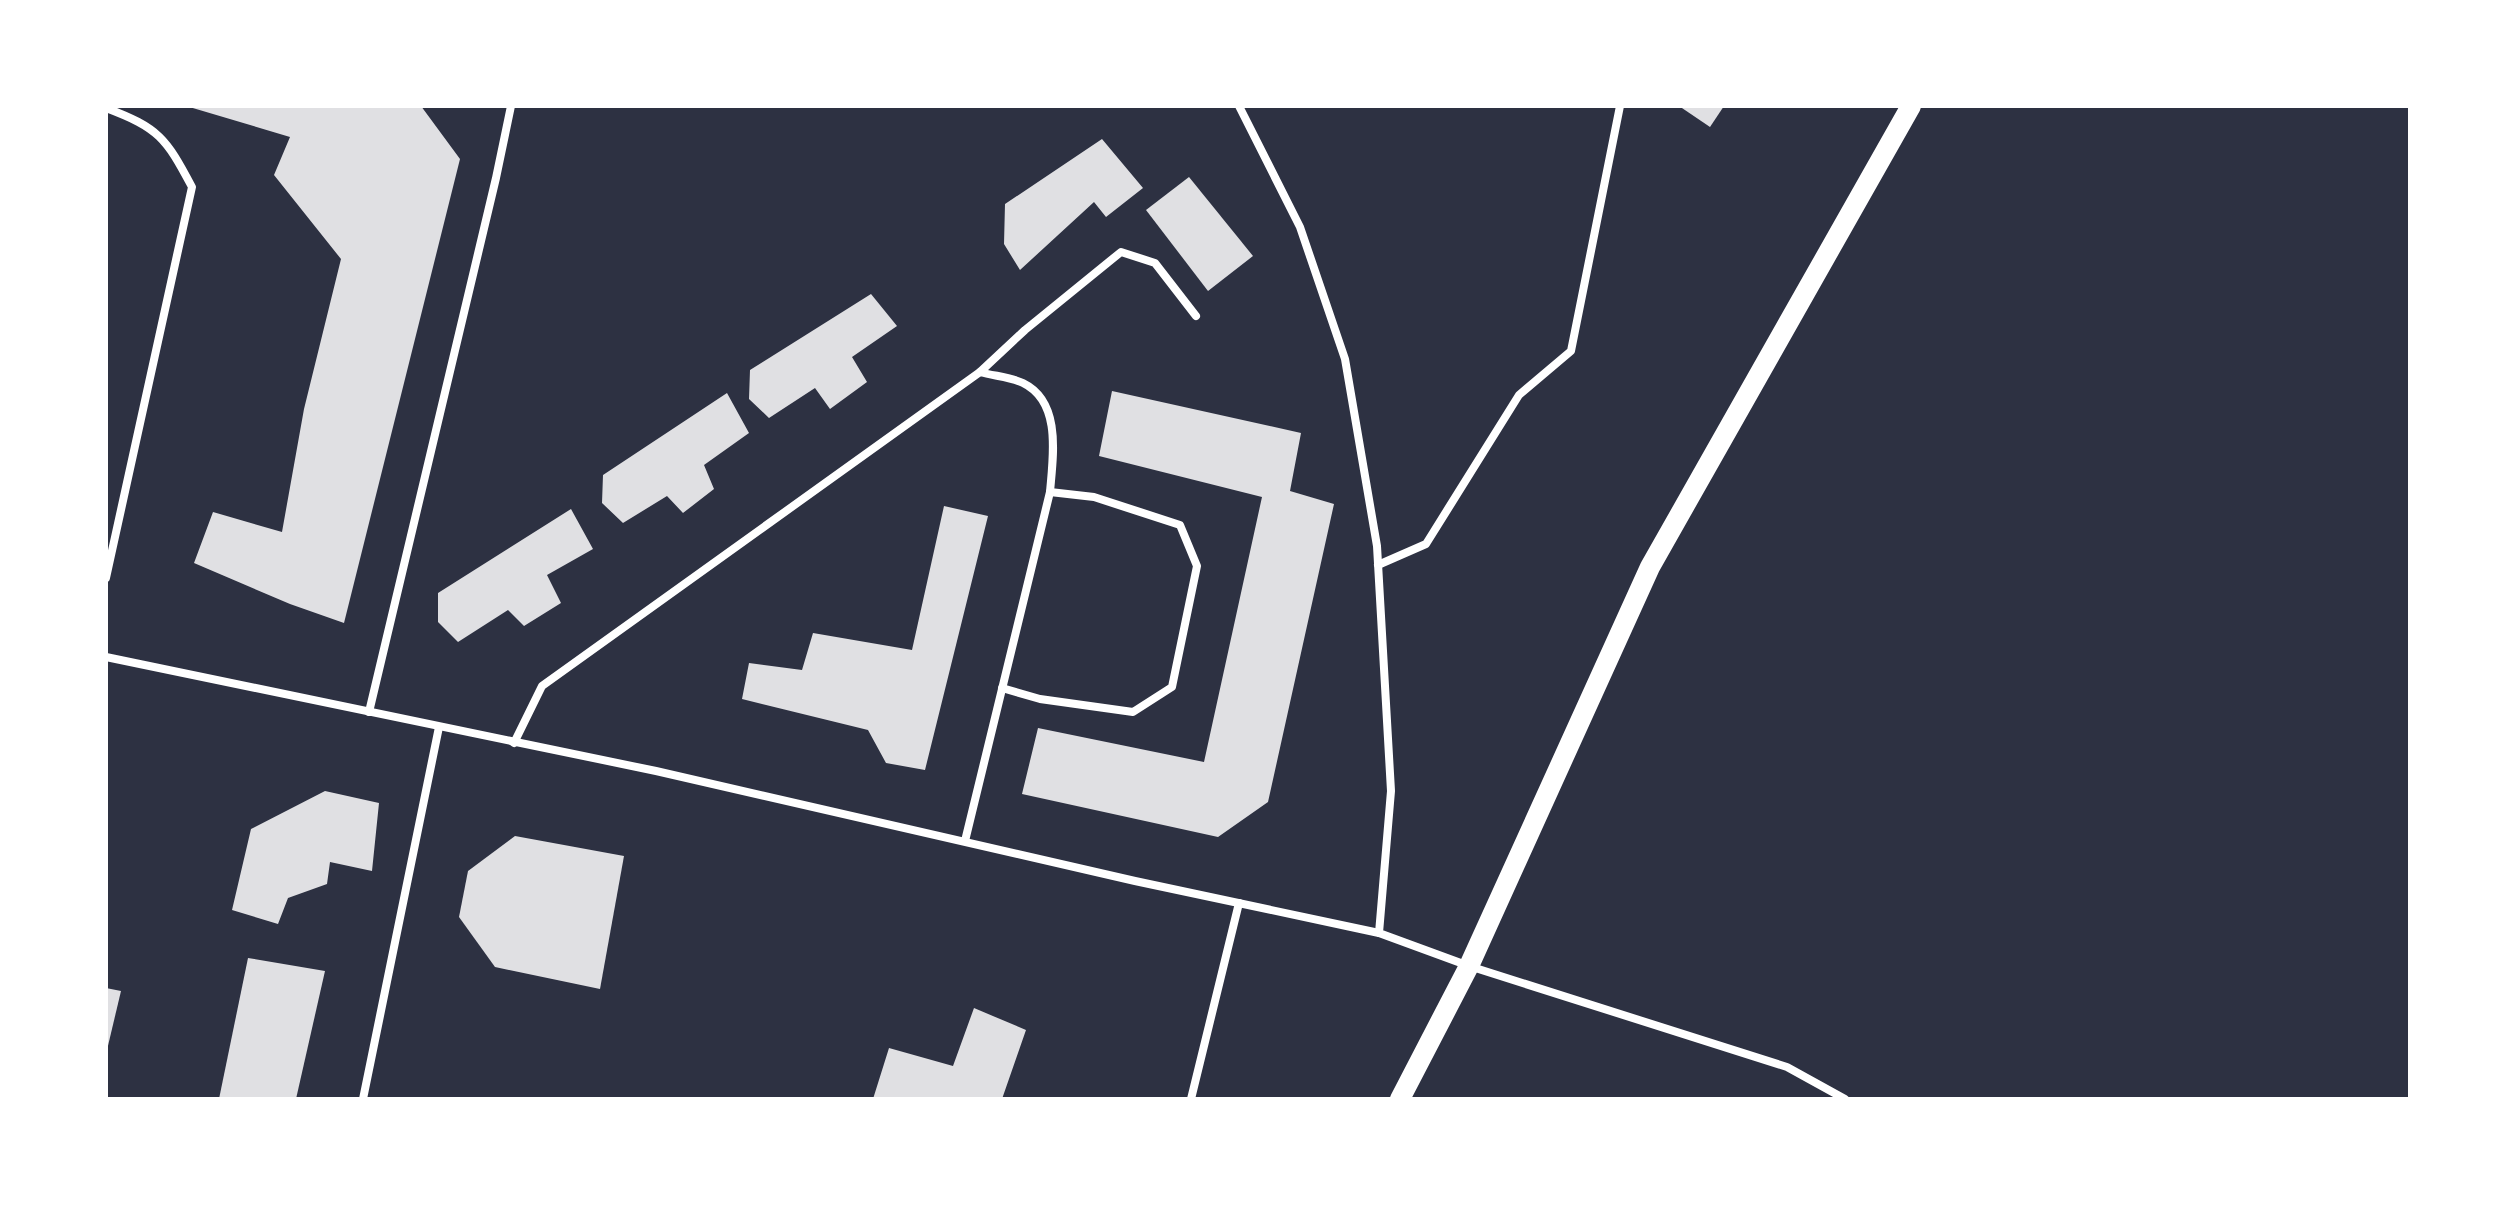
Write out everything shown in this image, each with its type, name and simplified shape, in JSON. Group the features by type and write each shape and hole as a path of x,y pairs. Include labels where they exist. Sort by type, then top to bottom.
{"main road":[{"path":"1400,1099 1469,966 1650,567 1911,106"}],"street":[{"path":"369,712 511,106"},
{"path":"1239,106 1300,227 1345,359 1377,546 1391,791 1379,933"},
{"path":"1378,565 1426,544 1519,395 1571,351 1620,106"},
{"path":"106,108 141,121 170,146 192,187 106,578"},
{"path":"514,743 542,686 980,372 1025,330 1121,252 1155,263 1196,316"},
{"path":"965,841 1050,492 1054,447 1049,408 1025,383 980,372"},
{"path":"1002,688 1040,699 1133,712 1172,687 1197,566 1180,525 1094,497 1050,492"},
{"path":"106,657 656,771 1379,933 1469,966 1787,1067 1845,1099"},
{"path":"363,1099 439,727"},
{"path":"1191,1099 1239,903"}],"building":[{"path":"186,106 421,106 460,159 344,623 290,604 194,563 213,512 282,532 304,409 341,259 274,175 290,137"},
{"path":"1679,106 1724,106 1710,127"},
{"path":"1102,139 1143,188 1106,217 1094,202 1020,270 1004,244 1005,204"},
{"path":"1189,177 1253,256 1208,291 1146,210"},
{"path":"871,294 897,326 852,357 867,382 830,409 815,388 769,418 749,399 750,370"},
{"path":"1112,391 1301,433 1290,491 1334,504 1268,802 1218,837 1022,794 1038,728 1204,762 1262,497 1099,456"},
{"path":"727,393 749,433 704,465 714,489 683,513 667,496 623,523 602,503 603,475"},
{"path":"944,506 988,516 925,770 886,763 868,730 742,699 749,663 802,670 813,633 912,650"},
{"path":"571,509 593,549 547,575 561,603 524,626 508,610 458,642 438,622 438,593"},
{"path":"325,791 379,803 372,871 330,862 327,884 288,898 278,924 232,910 251,829"},
{"path":"515,836 624,856 600,989 495,967 459,917 468,871"},
{"path":"248,958 325,971 296,1099 219,1099"},
{"path":"106,988 121,991 107,1050 106,1050"},
{"path":"974,1008 1026,1030 1002,1099 873,1099 889,1048 953,1066"}]}
